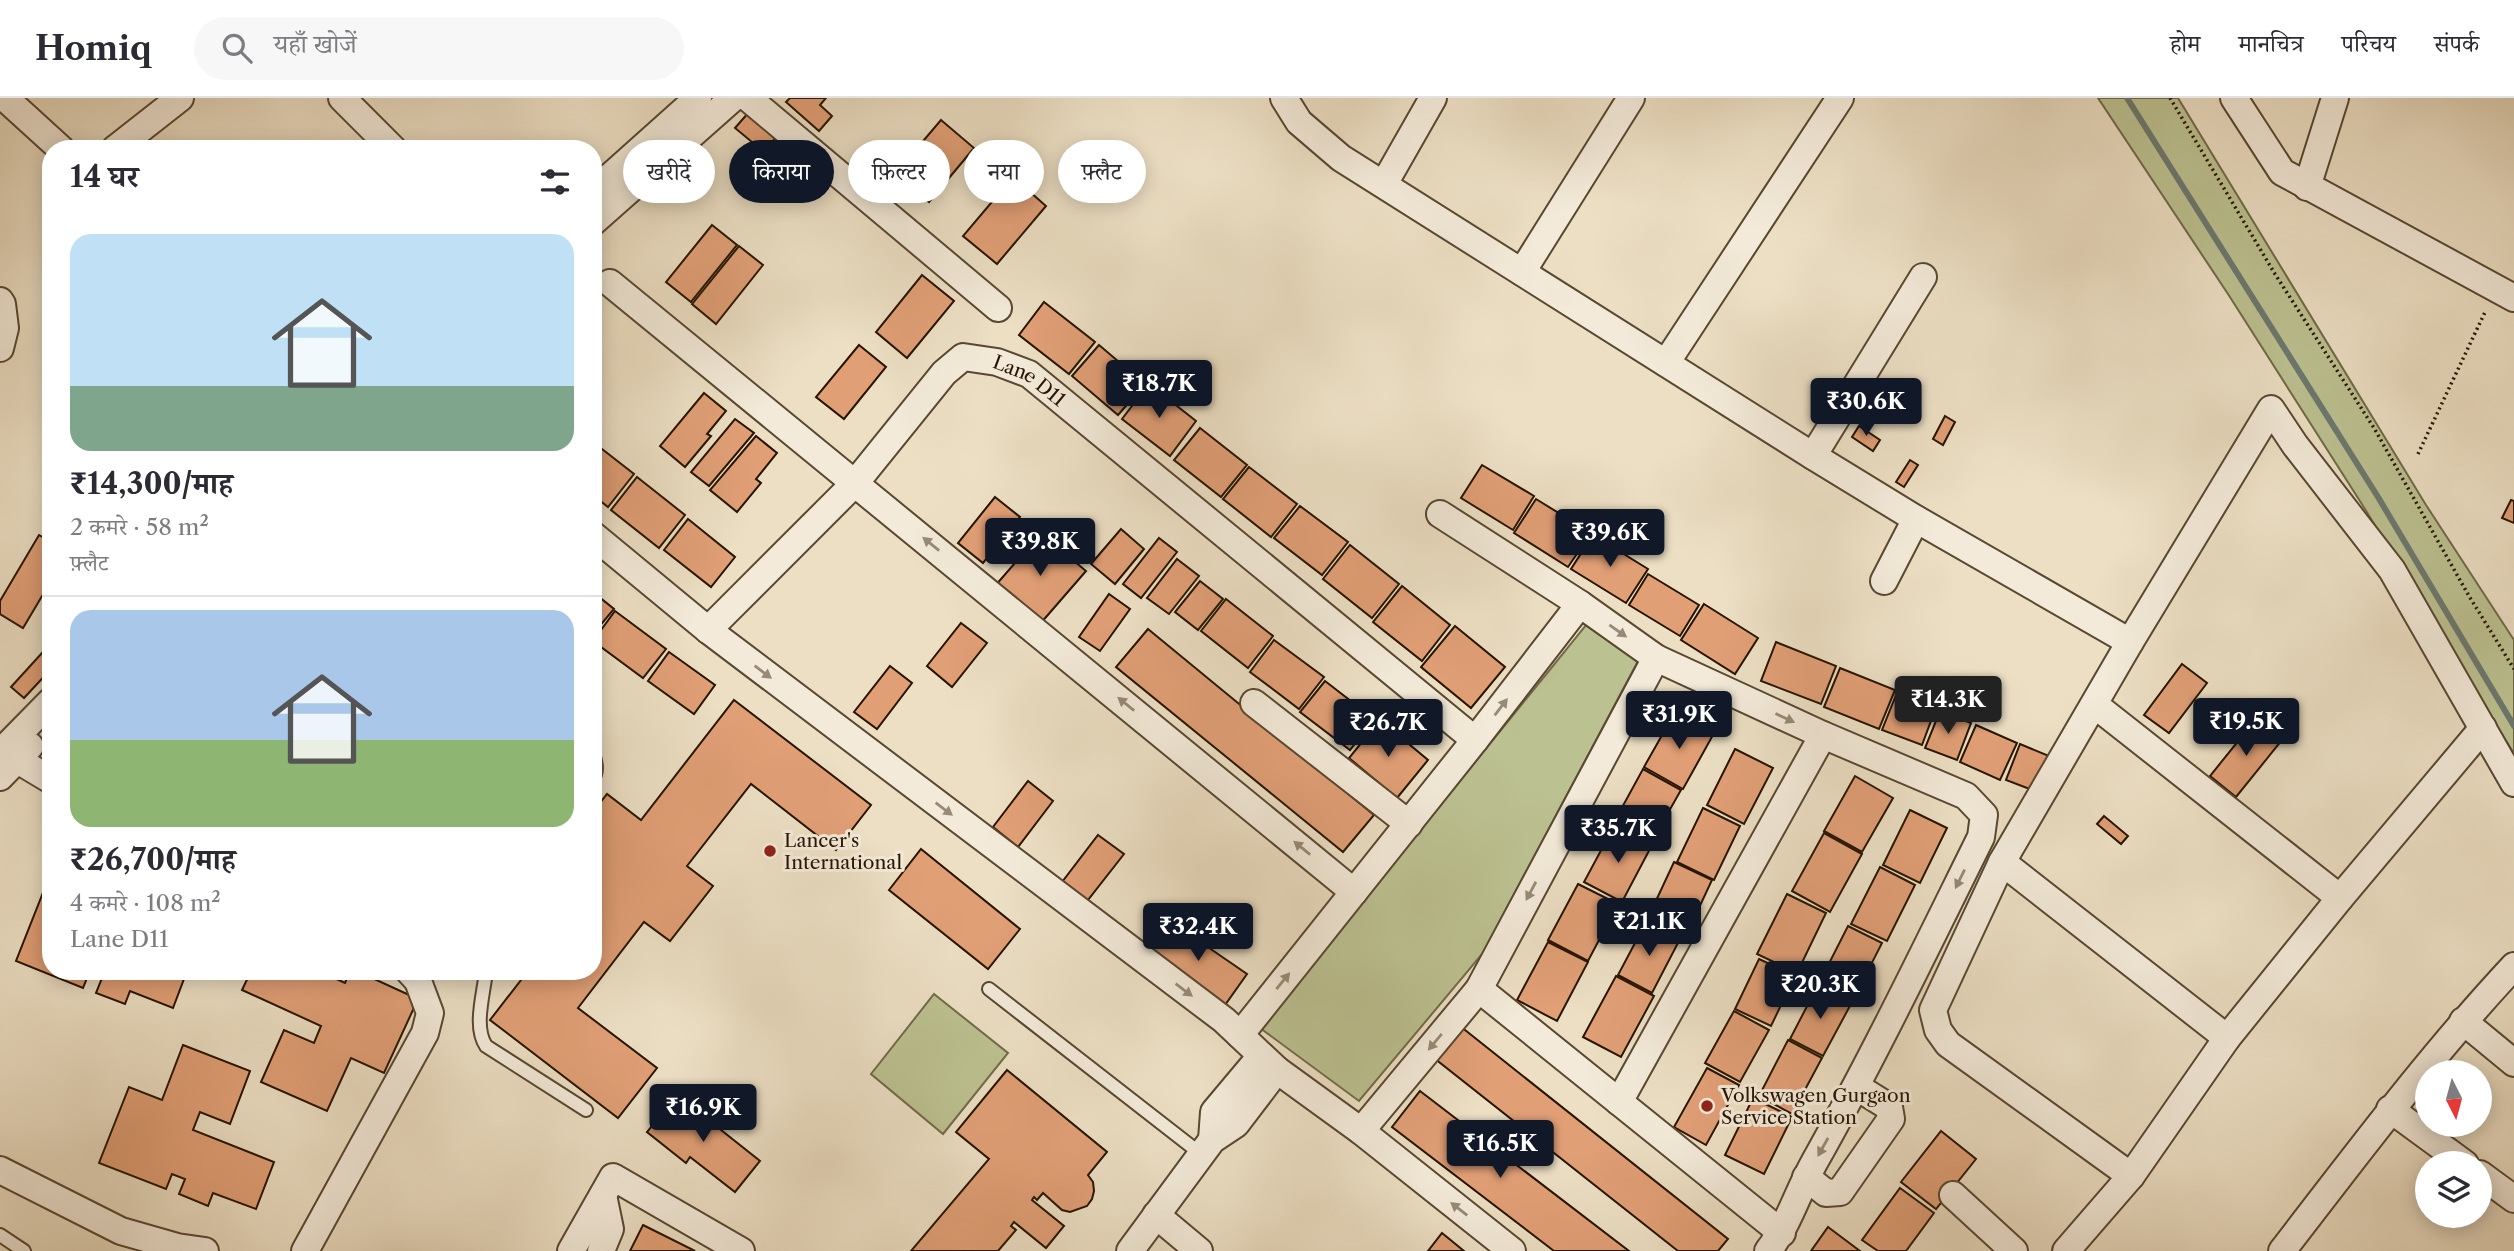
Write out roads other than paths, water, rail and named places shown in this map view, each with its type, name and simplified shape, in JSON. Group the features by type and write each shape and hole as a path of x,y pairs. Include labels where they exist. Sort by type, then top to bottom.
{"street":[{"path":"5,98 51,140"},
{"path":"126,140 180,98"},
{"path":"342,98 384,140"},
{"path":"748,98 998,308"},
{"path":"1284,98 1299,122 1341,158 1813,456 1916,519 2130,642"},
{"path":"1384,184 1433,98"},
{"path":"1522,272 1631,98"},
{"path":"1666,363 1840,98"},
{"path":"2234,98 2282,172 2505,294"},
{"path":"2307,187 2335,98"},
{"path":"602,185 716,101"},
{"path":"602,213 716,101"},
{"path":"1813,456 1923,277"},
{"path":"610,283 1354,892"},
{"path":"0,301 5,328 0,348"},
{"name":"Lane D11","path":"708,630 856,482 944,373 963,357 998,362 1029,374 1475,740"},
{"path":"2131,1176 1948,1044 1938,1030 1933,1010 2002,862 2130,642 2271,409 2295,445 2392,570 2514,783"},
{"path":"1440,513 1580,604 1656,658 1823,735 1966,796 1984,815 1981,838 1857,1087 1806,1177 1775,1242 1619,1102 1479,989"},
{"path":"1884,581 1916,519"},
{"path":"602,542 708,630 1240,1035 1269,1063 1361,1130 1512,1251"},
{"path":"1240,1035 1580,604"},
{"path":"1361,1130 1479,989 1656,658"},
{"path":"1254,703 1409,824"},
{"path":"2095,705 2340,898"},
{"path":"5,763 42,713"},
{"path":"2066,1251 2131,1176 2227,1038 2483,728"},
{"path":"5,763 42,732"},
{"path":"1619,1102 1823,735"},
{"path":"5,763 42,777"},
{"path":"2002,862 2227,1038"},
{"path":"2289,1248 2390,1109 2463,1021 2514,966"},
{"path":"305,1251 425,1033 430,1013 417,980"},
{"path":"2463,1021 2514,1063"},
{"path":"1130,1251 1207,1147 1236,1124 1269,1063"},
{"path":"1806,1177 1826,1193 1840,1192 1891,1119 1889,1107 1857,1087"},
{"path":"2390,1109 2447,1151"},
{"path":"0,1170 121,1231 177,1247 205,1251"},
{"path":"572,1251 613,1177 741,1251"},
{"path":"2492,1183 2514,1199"},
{"path":"601,1251 610,1229 603,1195"},
{"path":"1953,1195 2014,1251"},
{"path":"1156,1215 1199,1251"}],"lane":[{"path":"485,980 480,1028 481,1038 486,1046 586,1110"},
{"path":"989,989 1207,1147"},
{"path":"0,1235 24,1251"}],"waterway":[{"path":"2127,98 2378,497 2514,726"}],"place":[{"name":"Lancer's International","path":"770,851"},
{"name":"Volkswagen Gurgaon Service Station","path":"1707,1106"}]}
